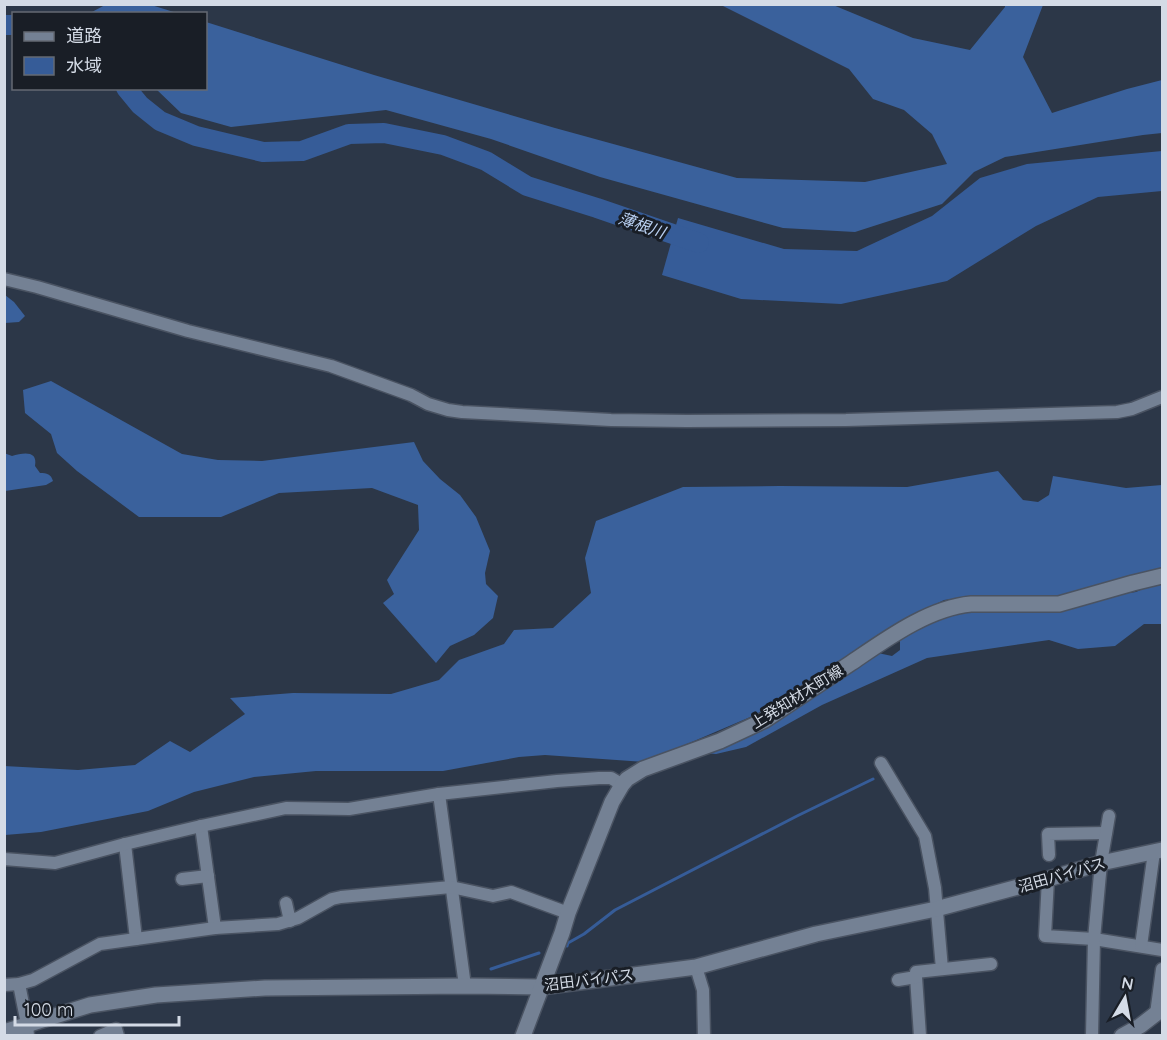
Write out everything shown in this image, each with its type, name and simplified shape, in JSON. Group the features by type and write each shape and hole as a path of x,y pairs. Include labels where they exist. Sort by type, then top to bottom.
{"street":[{"path":"4,279 188,331 331,366 411,395 428,404 462,412 611,420 846,420 1117,412 1162,398"},
{"name":"上発知材木町線","path":"523,1035 612,802 627,779 643,769 720,741 759,723 881,643 933,614 959,605 971,604 1059,604 1162,576"},
{"path":"881,763 925,836 935,888 942,969"},
{"path":"4,859 55,863 125,844 286,808 349,809 439,794 557,781 605,778 616,780 622,785"},
{"path":"439,794 465,986"},
{"path":"1092,1035 1094,939 1108,816"},
{"path":"201,826 214,928"},
{"path":"1049,855 1048,834 1106,833"},
{"path":"125,844 136,939"},
{"path":"1141,946 1158,851"},
{"name":"沼田バイパス","path":"4,1032 27,1030 90,1005 156,995 265,988 541,987 696,967 816,934 936,909 1101,863 1158,851"},
{"path":"182,879 208,876"},
{"path":"1048,879 1046,936 1094,939 1162,950"},
{"path":"4,985 33,980 100,944 214,928 278,924 298,918 332,899 451,887 493,896 511,892 568,913"},
{"path":"286,903 291,921"},
{"path":"920,1035 916,972 991,964"},
{"path":"696,967 703,990 704,1035"},
{"path":"1122,1035 1140,1026 1159,1011 1162,969"},
{"path":"898,980 916,977"},
{"path":"19,984 27,1030"},
{"path":"100,1035 116,1029 118,1035"}],"shaded area":[{"path":"148,4 174,12 92,12 105,5"},
{"path":"721,5 833,5 913,38 970,50 1005,5 1043,5 1023,57 1052,113 1162,80 1162,133 1005,157 974,172 942,204 855,232 783,228 600,177 491,139 386,110 231,127 181,113 157,90 207,90 207,22 374,75 737,178 865,182 947,164 932,134 904,110 873,99 849,69"},
{"path":"5,295 25,316 19,322 5,323"},
{"path":"51,381 182,454 218,460 262,461 414,442 423,461 460,495 476,517 490,551 485,573 486,584 498,596 493,618 474,635 450,646 436,663 383,603 394,594 387,580 419,530 418,505 372,488 279,493 221,517 139,517 77,471 57,453 51,434 25,413 23,390"},
{"path":"4,453 12,456 32,455 40,473 48,474 53,481 46,485 5,491"},
{"path":"998,471 1023,500 1038,502 1049,495 1053,476 1126,488 1162,485 1162,570 1057,597 1033,599 976,596 944,600 912,616 755,715 645,762 545,755 519,757 443,771 316,771 254,777 194,792 148,811 41,832 5,835 4,766 78,770 135,765 170,741 190,752 245,714 230,698 293,693 391,694 439,680 459,660 504,644 514,630 553,628 591,593 585,558 596,521 683,487 907,487"},
{"path":"1162,582 1162,624 1144,624 1115,646 1078,649 1049,640 927,658 822,705 746,747 716,754 705,753 878,653 892,656 900,650 900,637 920,626 967,610 1136,592"}],"water":[{"path":"1162,151 1162,191 1098,197 1036,226 947,281 841,304 741,299 662,275 678,218 784,249 857,251 932,216 980,178 1027,164"}],"waterway":[{"name":"薄根川","path":"4,25 12,25"},
{"name":"薄根川","path":"128,90 140,105 160,121 196,136 263,152 302,151 349,134 384,133 443,145 486,161 527,186 699,243"},
{"path":"567,946 615,910 873,779"},
{"path":"491,969 539,953"}]}
